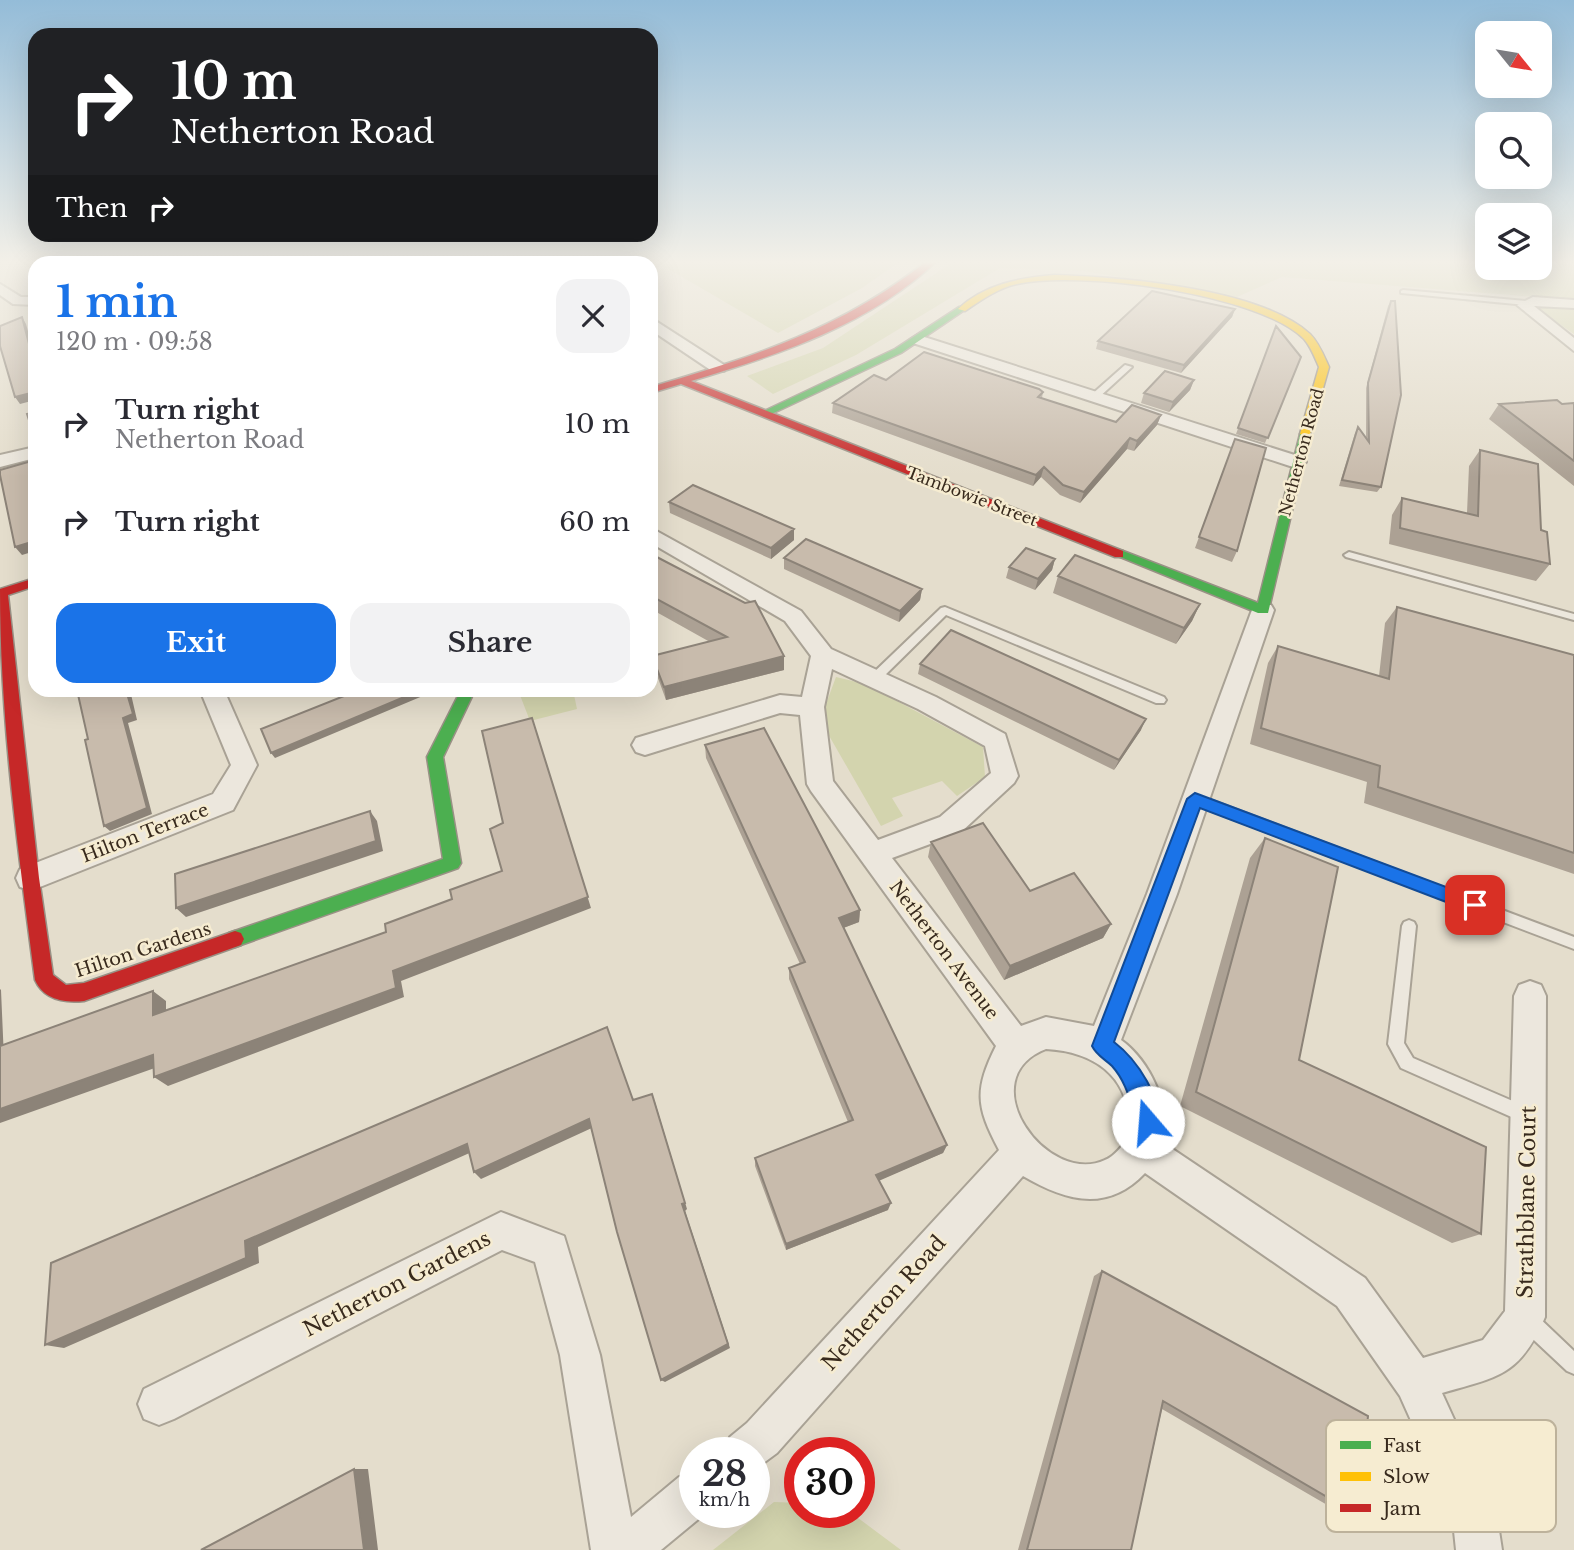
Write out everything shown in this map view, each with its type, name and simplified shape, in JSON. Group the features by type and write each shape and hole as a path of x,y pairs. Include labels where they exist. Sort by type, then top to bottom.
{"street":[{"path":"665,332 718,368"},
{"path":"658,388 815,332"},
{"name":"Netherton Road","path":"763,414 929,332"},
{"name":"Netherton Road","path":"1102,1046 1195,799 1258,621 1297,462 1324,367 1306,335 1301,332"},
{"path":"1556,332 1574,346"},
{"path":"918,340 1297,462"},
{"name":"Tambowie Street","path":"682,381 1258,621"},
{"path":"0,461 28,454"},
{"path":"658,538 793,616 823,655 927,703 996,741 1005,776 950,825 872,854"},
{"path":"1,593 28,584"},
{"name":"Hilton Gardens","path":"1,593 30,878 44,980 63,994 84,992 452,863 435,757 465,697"},
{"name":"Netherton Avenue","path":"823,655 812,707 820,783 1016,1046"},
{"name":"Hilton Terrace","path":"30,878 223,802 244,765 215,697"},
{"path":"645,745 780,705 812,707"},
{"name":"Strathblane Court","path":"1415,1381 1496,1357 1525,1317 1531,996"},
{"path":"1046,1033 1076,1034 1102,1046 1120,1060 1144,1100 1148,1122 1142,1150 1128,1169 1107,1181 1079,1183 1046,1172 1021,1152 1002,1119 996,1085 1000,1070 1016,1046 1046,1033"},
{"path":"1142,1150 1351,1292 1415,1381 1433,1420"},
{"name":"Netherton Road","path":"763,1437 1021,1152"},
{"name":"Netherton Gardens","path":"159,1404 501,1231 551,1249 580,1355 614,1550"},
{"path":"626,1550 679,1506"},
{"path":"1477,1532 1479,1550"}],"lane":[{"path":"1093,398 1128,367"},
{"path":"1349,555 1574,617"},
{"path":"874,678 944,610 1160,700"},
{"path":"1195,799 1574,943"},
{"path":"1409,926 1396,1044 1407,1063 1528,1116"},
{"path":"1525,1317 1574,1364"}],"green space":[{"path":"847,332 894,332 856,355 773,394 747,376 823,348"},
{"path":"836,677 865,684 983,747 985,777 957,796 942,781 892,798 903,816 881,826 820,720"},
{"path":"521,697 574,697 577,709 530,721"},
{"path":"774,1502 784,1502 784,1528 871,1528 901,1550 713,1550 741,1528 770,1528 770,1505"}],"building":[{"path":"0,332 26,332 28,394 15,397 0,346"},
{"path":"1107,332 1214,332 1184,365 1098,341"},
{"path":"1274,332 1281,332 1301,357 1268,438 1238,428"},
{"path":"1382,332 1397,332 1401,395 1381,487 1342,480 1358,427 1369,442 1368,383"},
{"path":"924,352 1039,389 1043,392 1038,397 1116,422 1132,405 1161,415 1137,441 1130,438 1084,492 1063,485 1044,467 1036,475 833,403 874,375 886,380"},
{"path":"1165,371 1194,380 1173,402 1144,393"},
{"path":"1557,400 1562,404 1574,403 1574,461 1499,404"},
{"path":"1235,439 1266,448 1237,551 1199,537"},
{"path":"1480,450 1538,464 1541,530 1547,532 1550,564 1400,528 1402,498 1478,516"},
{"path":"28,462 28,543 15,547 0,475 0,470"},
{"path":"693,485 794,529 771,548 669,502"},
{"path":"806,539 922,589 900,611 784,558"},
{"path":"1026,548 1055,559 1038,579 1009,567"},
{"path":"1075,555 1200,604 1184,628 1058,576"},
{"path":"658,558 745,603 755,601 784,656 664,687 658,672 658,654 727,637 658,600"},
{"path":"1397,607 1574,655 1574,853 1378,787 1380,766 1261,728 1278,646 1389,679"},
{"path":"951,630 1146,719 1119,760 920,664"},
{"path":"79,697 128,697 133,714 123,718 147,808 104,826 85,740 88,739"},
{"path":"341,697 404,697 271,753 261,729"},
{"path":"532,718 588,897 393,971 396,988 154,1077 153,1055 0,1109 0,1046 153,991 153,1015 386,932 385,924 452,899 450,890 502,871 490,829 503,823 482,731"},
{"path":"764,728 860,910 839,918 947,1145 876,1175 891,1203 786,1244 755,1158 853,1120 789,968 805,962 705,745"},
{"path":"370,811 376,841 176,908 175,874"},
{"path":"983,823 1030,891 1074,873 1111,924 1010,966 931,842"},
{"path":"1265,838 1338,867 1299,1060 1486,1147 1481,1234 1196,1092"},
{"path":"607,1027 633,1100 652,1094 685,1203 682,1204 728,1344 661,1380 617,1232 589,1119 474,1172 467,1144 245,1241 246,1258 45,1345 51,1263"},
{"path":"1102,1271 1368,1416 1368,1420 1326,1420 1326,1496 1163,1401 1131,1550 1027,1550"},
{"path":"354,1469 364,1550 201,1550"}],"traffic: fast":[{"path":"763,414 898,351 926,332"},
{"path":"1119,554 1263,610 1305,434"},
{"path":"235,939 452,863 435,757 465,697"}],"traffic: slow":[{"path":"1301,332 1314,346 1324,367 1305,434"}],"traffic: jam":[{"path":"658,388 765,355 820,332"},
{"path":"682,381 1119,554"},
{"path":"0,593 28,584"},
{"path":"1,593 30,878 44,980 63,994 84,992 235,939"}],"route":[{"path":"1148,1122 1144,1100 1120,1060 1102,1046 1162,894 1195,799 1475,905"}]}
